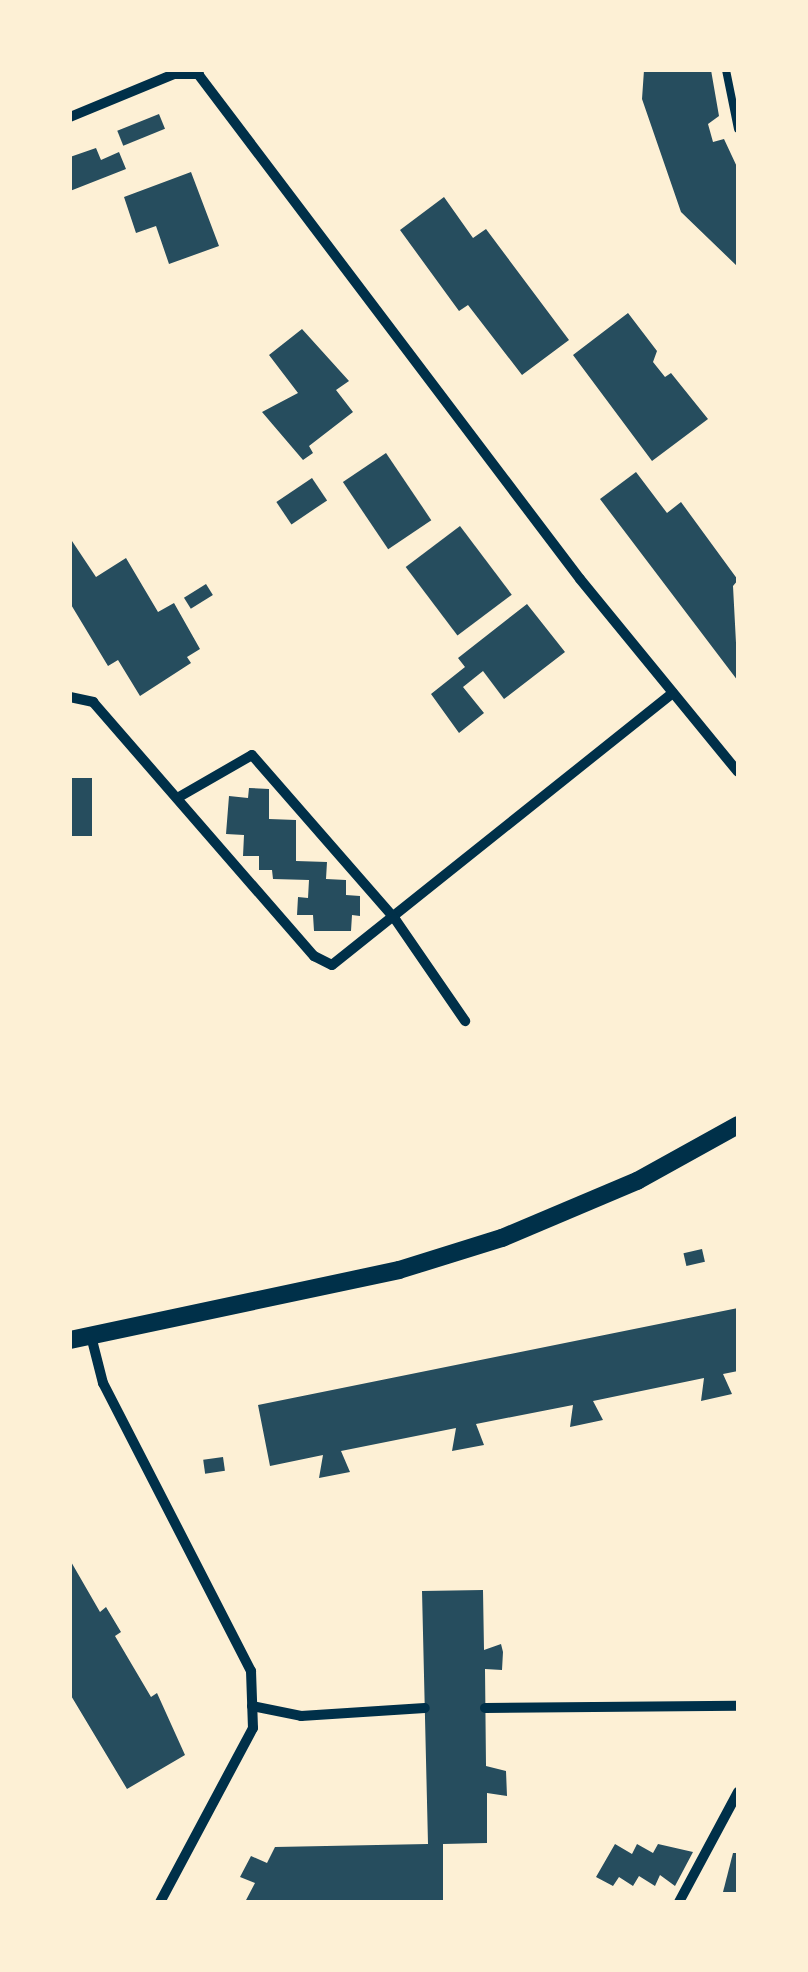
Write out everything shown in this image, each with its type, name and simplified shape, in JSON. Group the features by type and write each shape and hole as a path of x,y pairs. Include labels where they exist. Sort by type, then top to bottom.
{"street":[{"path":"70,117 174,74 197,72 673,693 738,772"},
{"path":"70,697 93,702 314,956 332,965 395,919 673,693"},
{"path":"179,797 252,755 395,919 465,1021"},
{"path":"70,1340 399,1270 502,1238 638,1181 738,1126"},
{"path":"91,1336 103,1383 250,1670 253,1728 160,1902"},
{"path":"252,1706 301,1716 425,1708"},
{"path":"485,1708 738,1706"},
{"path":"679,1902 738,1792"}],"lane":[{"path":"726,70 738,129"}],"building":[{"path":"644,70 711,70 719,116 708,124 713,142 724,139 738,169 738,267 681,212 642,99"},
{"path":"159,114 165,129 123,146 117,131"},
{"path":"96,148 101,160 119,152 126,169 70,191 70,157"},
{"path":"191,172 219,246 169,264 156,226 136,233 124,197"},
{"path":"444,197 473,238 486,229 569,340 522,375 468,305 459,311 400,230"},
{"path":"628,313 657,351 653,362 665,377 671,373 708,419 652,461 573,355"},
{"path":"302,329 349,381 336,390 353,412 309,446 313,453 303,460 262,412 298,393 269,355"},
{"path":"386,453 431,520 388,549 343,482"},
{"path":"636,472 667,513 681,502 738,580 733,586 738,681 600,499"},
{"path":"312,478 327,500 291,524 276,502"},
{"path":"460,526 512,595 457,636 406,567"},
{"path":"70,538 96,577 126,558 158,612 174,603 200,649 187,657 191,663 140,696 118,660 108,666 70,603"},
{"path":"206,584 213,595 191,609 184,598"},
{"path":"527,604 565,652 504,699 483,671 463,687 484,713 459,733 431,694 465,667 458,658"},
{"path":"70,778 92,778 92,836 70,836"},
{"path":"249,788 269,789 269,819 296,820 296,861 327,862 326,879 346,880 346,895 360,896 360,916 352,915 351,931 314,931 313,915 297,915 298,897 308,898 309,880 273,879 272,870 259,870 259,856 243,856 244,835 226,834 229,796 248,798"},
{"path":"702,1249 705,1262 686,1266 683,1253"},
{"path":"738,1308 738,1371 723,1374 732,1394 701,1401 704,1378 593,1401 603,1420 570,1427 573,1405 476,1424 484,1445 452,1451 456,1428 341,1451 350,1472 319,1478 323,1455 270,1466 258,1405"},
{"path":"223,1457 225,1471 205,1474 203,1460"},
{"path":"70,1560 100,1612 106,1607 121,1632 115,1636 151,1697 157,1693 185,1755 127,1789 70,1694"},
{"path":"483,1590 484,1650 501,1644 503,1652 502,1670 485,1669 486,1766 506,1771 507,1796 487,1793 487,1843 443,1844 443,1902 245,1902 255,1883 240,1877 251,1856 267,1863 275,1847 428,1844 422,1591"},
{"path":"615,1844 632,1854 637,1844 653,1853 658,1844 693,1852 675,1886 660,1875 655,1886 639,1876 633,1886 619,1877 613,1886 596,1877"},
{"path":"733,1853 738,1853 738,1892 723,1892"}]}
